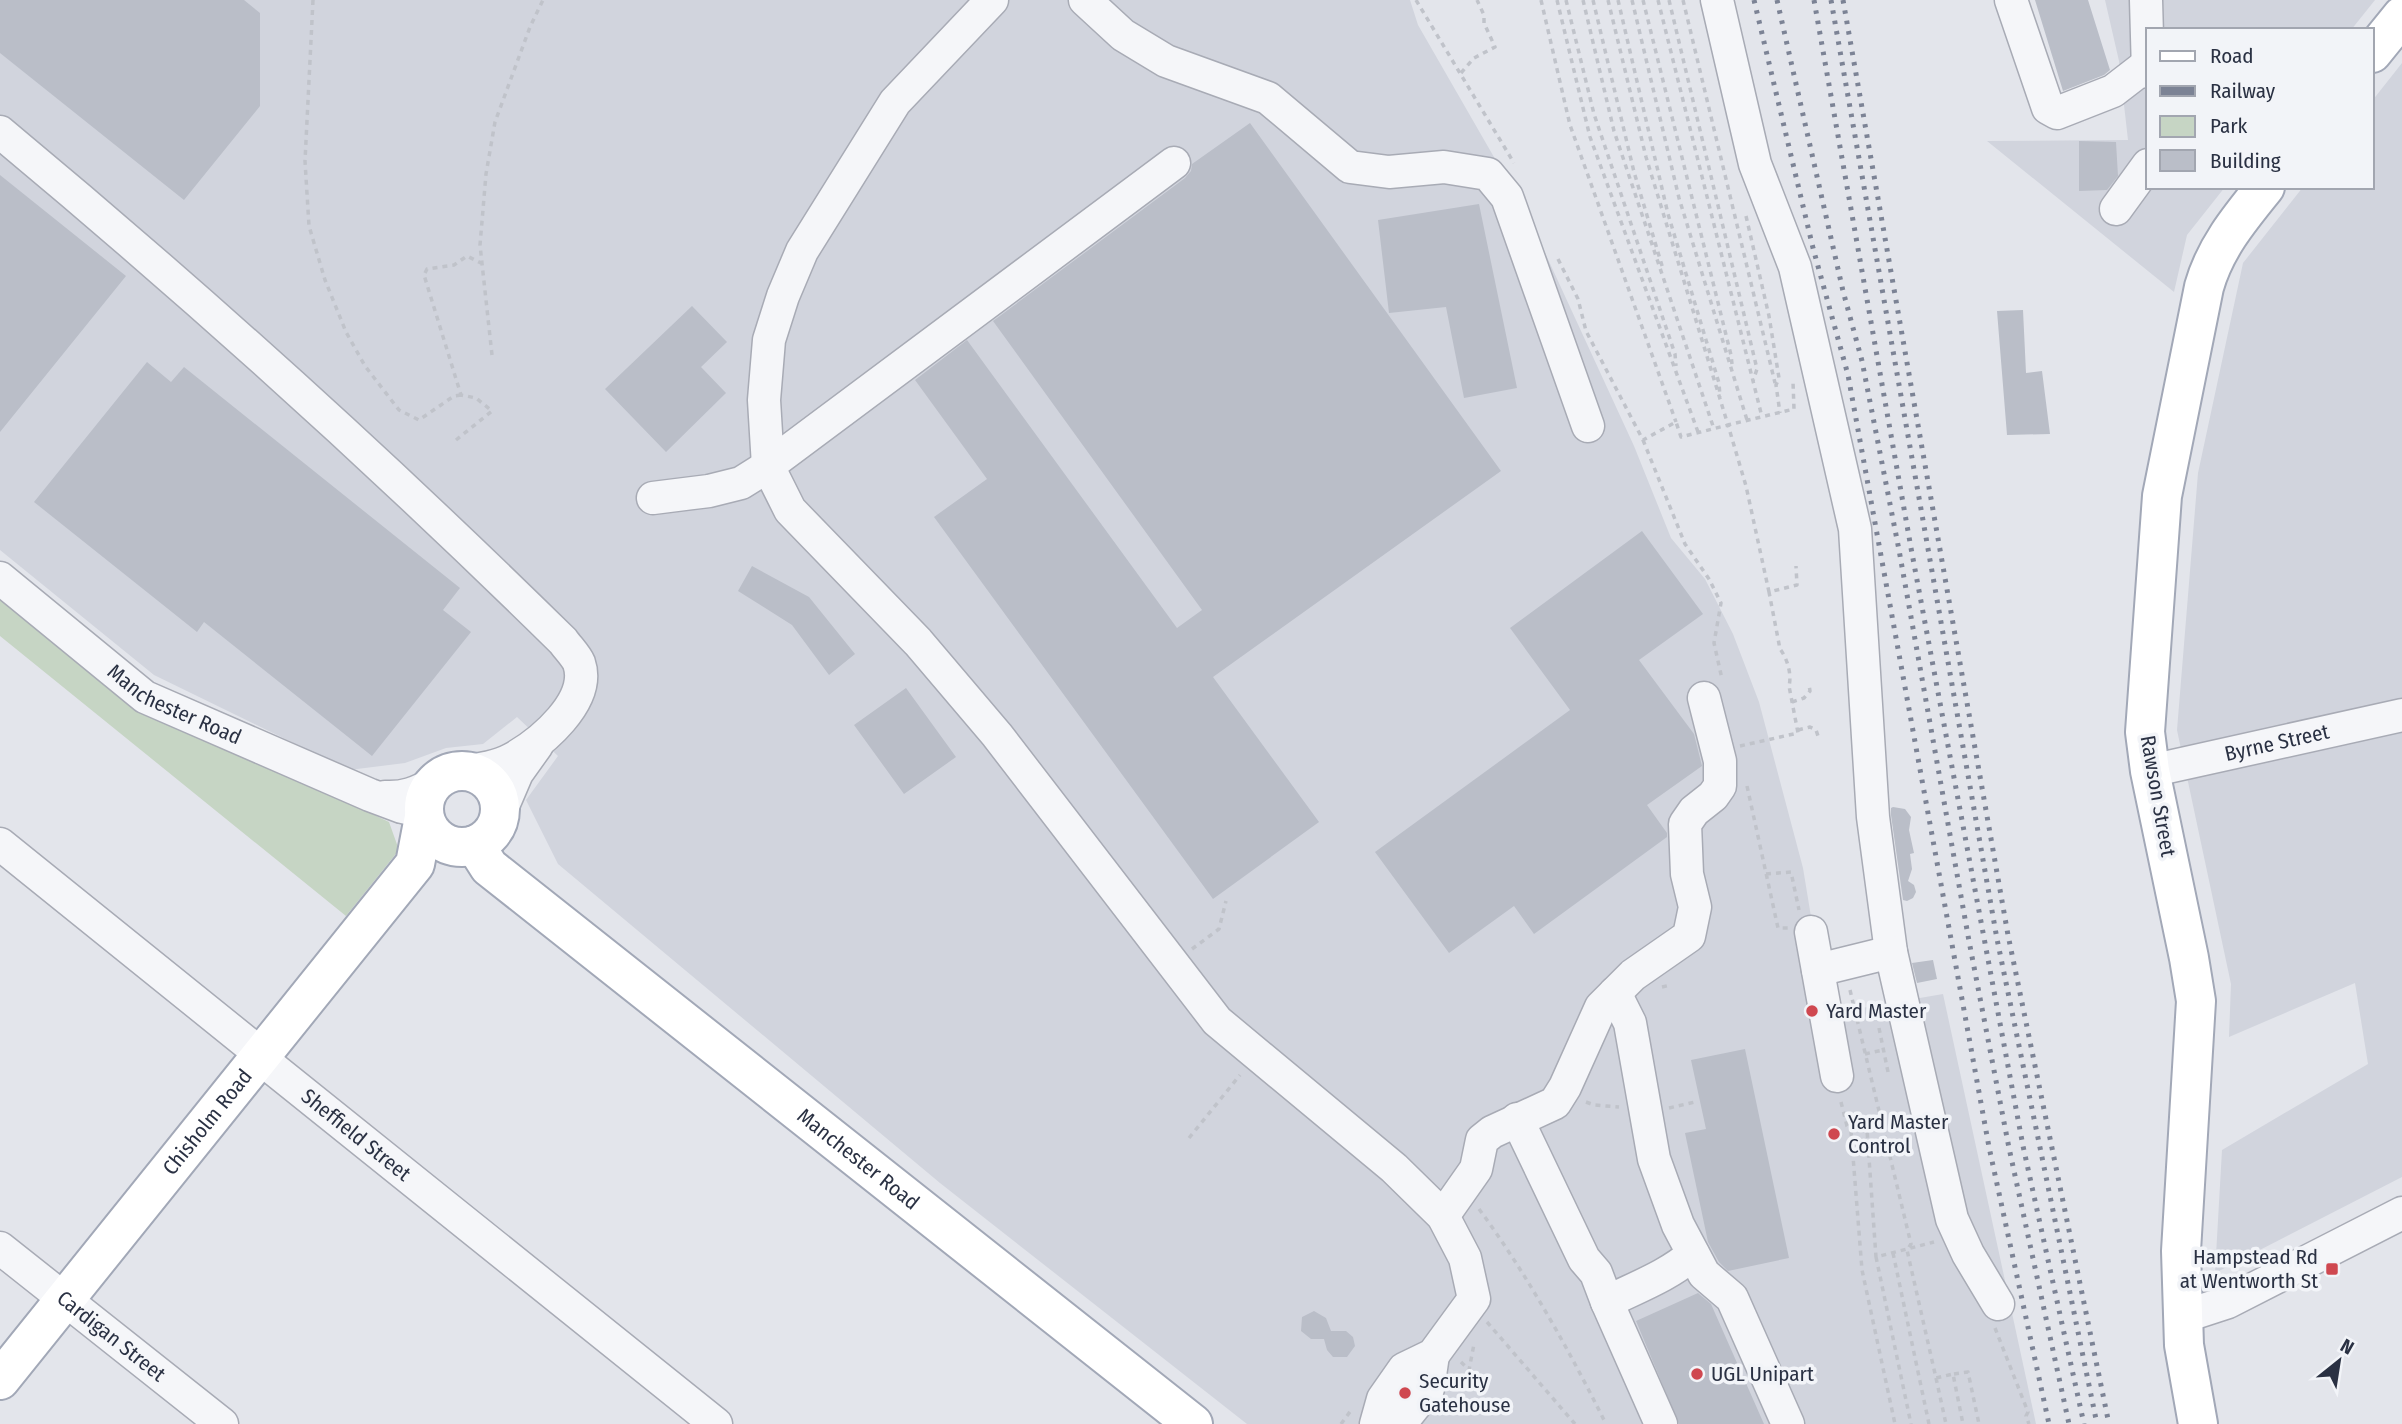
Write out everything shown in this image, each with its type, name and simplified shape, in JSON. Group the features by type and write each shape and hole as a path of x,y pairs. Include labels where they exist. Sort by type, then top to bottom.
{"main road":[{"path":"2374,51 2402,16"},
{"name":"Rawson Street","path":"2198,1424 2184,1345 2181,1251 2196,1001 2150,771 2145,732 2162,496 2175,424 2210,265 2221,244 2263,189"},
{"path":"415,864 483,834 499,803 486,780 437,796 429,829 438,839 449,845 483,834"},
{"name":"Chisholm Road","path":"0,1380 415,864 437,796"},
{"name":"Manchester Road","path":"483,834 493,844 499,861 522,893 1193,1424"}],"street":[{"path":"992,0 895,102 802,251 783,296 769,340 764,400 768,466 790,510 918,642 997,735 1217,1021 1394,1168 1443,1216 1465,1258 1474,1299 1433,1355 1405,1369 1383,1399 1366,1414"},
{"path":"1085,0 1123,35 1166,61 1268,98 1350,167 1389,172 1444,167 1488,174 1507,197 1588,426"},
{"path":"1717,0 1755,164 1795,267 1855,529 1885,794 1891,952 1952,1219 1968,1254 1998,1304"},
{"path":"2011,0 2048,108 2057,113 2113,91 2146,66"},
{"path":"2146,0 2147,28"},
{"path":"0,132 123,234 319,408 564,641 579,663 581,682 576,700 541,738 517,773 483,834"},
{"path":"653,498 709,491 741,483 768,466 1174,163"},
{"path":"2116,209 2146,168"},
{"name":"Manchester Road","path":"0,578 145,697 402,807 437,796"},
{"path":"1443,1216 1476,1169 1482,1140 1517,1119 1555,1103 1565,1087 1601,1007 1633,975 1689,936 1695,908 1687,874 1685,824 1694,811 1713,796 1720,786 1720,761 1704,698"},
{"name":"Byrne Street","path":"2150,771 2402,715"},
{"path":"437,796 512,759 541,738"},
{"name":"Sheffield Street","path":"0,844 716,1424"},
{"path":"1811,932 1837,1076"},
{"path":"1818,970 1891,952"},
{"path":"1615,993 1630,1023 1654,1159 1678,1225 1704,1274 1732,1298 1788,1424"},
{"path":"1517,1119 1584,1259 1596,1273 1661,1424"},
{"path":"2182,1317 2228,1302 2402,1213"},
{"name":"Cardigan Street","path":"0,1248 222,1424"},
{"path":"1607,1303 1657,1279 1693,1254"},
{"path":"1394,1424 1404,1419 1429,1389 1433,1355"}],"path":[{"path":"313,0 305,161 309,226 325,280 346,332 365,366 399,410 419,420 454,396 461,395 476,398 492,411 456,440"},
{"path":"492,355 480,245 486,174 495,122 530,27 543,0"},
{"path":"1416,0 1517,166"},
{"path":"1461,73 1474,58 1495,47 1483,23 1484,15 1477,0"},
{"path":"1541,0 1570,125 1681,437 1794,409 1792,369"},
{"path":"1557,0 1590,136 1698,432"},
{"path":"1566,0 1594,114 1675,354 1677,373"},
{"path":"1583,0 1614,131 1714,429"},
{"path":"1593,0 1634,172 1670,296"},
{"path":"1608,0 1650,170 1746,486 1780,649 1785,656 1798,730"},
{"path":"1618,0 1668,214 1719,383 1720,402"},
{"path":"1632,0 1679,198 1747,421"},
{"path":"1643,0 1731,355 1732,370"},
{"path":"1658,0 1762,417"},
{"path":"1669,0 1757,369 1753,383"},
{"path":"1684,0 1776,385"},
{"path":"1555,251 1578,299 1586,331 1643,440 1676,422"},
{"path":"461,395 424,275 427,269 454,265 467,256 481,264"},
{"path":"1769,592 1797,585 1796,566"},
{"path":"1792,702 1804,698 1810,691 1809,685"},
{"path":"1738,746 1798,733 1798,730 1810,727 1816,730 1818,736"},
{"path":"1848,962 1855,982 1850,989 1911,1244 1907,1250 1946,1424"},
{"path":"1879,1028 1888,1072"},
{"path":"1865,1054 1883,1050"},
{"path":"1837,1076 1842,1111 1851,1130 1862,1270 1895,1424"},
{"path":"1189,1138 1237,1078"},
{"path":"1851,1130 1867,1130 1876,1257 1911,1424"},
{"path":"1479,1209 1499,1237 1570,1355 1606,1424"},
{"path":"1876,1257 1907,1250 1958,1231"},
{"path":"1893,1253 1929,1424"},
{"path":"1998,1304 1994,1324 2028,1412 2026,1416 2029,1424"},
{"path":"1936,1378 1968,1372 1979,1424"},
{"path":"1953,1374 1963,1424"},
{"path":"1341,1424 1366,1414"}],"shaded area":[{"path":"0,0 1410,0 1418,25 1529,218 1634,446 1671,538 1705,579 1733,634 1759,702 1803,868 1827,1014 1943,994 2036,1424 1247,1424 940,1183 558,864 526,800 558,756 517,717 483,744 446,748 405,763 349,770 154,675 0,550"},
{"path":"2105,0 2375,0 2353,28 2146,28 2146,189 2223,189 2187,235 2174,292 1987,141 2128,140 2119,61"},
{"path":"2402,63 2402,1177 2215,1273 2222,1150 2368,1064 2355,983 2229,1037 2231,984 2177,730 2198,473 2243,263 2301,189 2374,189 2374,98"}],"green space":[{"path":"0,592 138,703 389,822 399,850 346,916 0,636"}],"building":[{"path":"0,0 244,0 260,13 260,106 184,200 0,53"},
{"path":"2035,0 2088,0 2110,70 2104,75 2063,91"},
{"path":"1250,123 1501,471 1213,677 1319,822 1213,899 934,517 987,479 915,380 967,340 1177,628 1202,610 993,321 1185,178 1191,171 1192,164"},
{"path":"2079,141 2116,142 2118,176 2107,190 2079,191"},
{"path":"0,175 126,276 0,432"},
{"path":"1479,204 1517,388 1464,398 1446,307 1389,313 1378,220"},
{"path":"692,306 727,342 701,367 726,393 666,452 605,389"},
{"path":"2023,310 2026,373 2042,371 2050,434 2007,435 1997,311"},
{"path":"147,362 171,382 184,367 460,588 443,610 471,632 372,756 204,622 197,632 34,502"},
{"path":"1642,531 1703,614 1639,660 1694,734 1702,766 1647,805 1667,833 1667,837 1534,934 1514,906 1449,953 1375,852 1570,710 1510,628"},
{"path":"752,566 809,597 855,654 829,675 792,625 738,591"},
{"path":"906,688 956,757 904,794 854,725"},
{"path":"1893,807 1905,809 1911,817 1909,830 1914,853 1910,854 1912,869 1908,881 1914,885 1916,892 1913,898 1907,901 1903,900 1891,815"},
{"path":"1933,960 1937,979 1917,983 1912,963"},
{"path":"1745,1049 1789,1258 1728,1271 1719,1262 1708,1242 1685,1133 1706,1129 1691,1060"},
{"name":"UGL Unipart","path":"1698,1293 1711,1304 1764,1424 1679,1424 1636,1321"},
{"path":"1314,1311 1326,1318 1331,1331 1346,1331 1353,1337 1355,1346 1347,1357 1333,1357 1327,1350 1324,1339 1311,1339 1301,1331 1302,1317"}],"railway":[{"path":"1754,0 1813,248 1848,375 1989,1147 2049,1424"},
{"path":"1777,0 1843,291 1862,361 2009,1148 2069,1424"},
{"path":"1814,0 1911,548 2023,1146 2084,1424"},
{"path":"1831,0 1997,939 2097,1424"},
{"path":"1843,0 2008,935 2109,1424"}],"place":[{"name":"Yard Master","path":"1812,1011"},
{"name":"Yard Master Control","path":"1834,1134"},
{"name":"Hampstead Rd at Wentworth St","path":"2332,1269"},
{"name":"UGL Unipart","path":"1697,1374"},
{"name":"Security Gatehouse","path":"1405,1393"}]}
